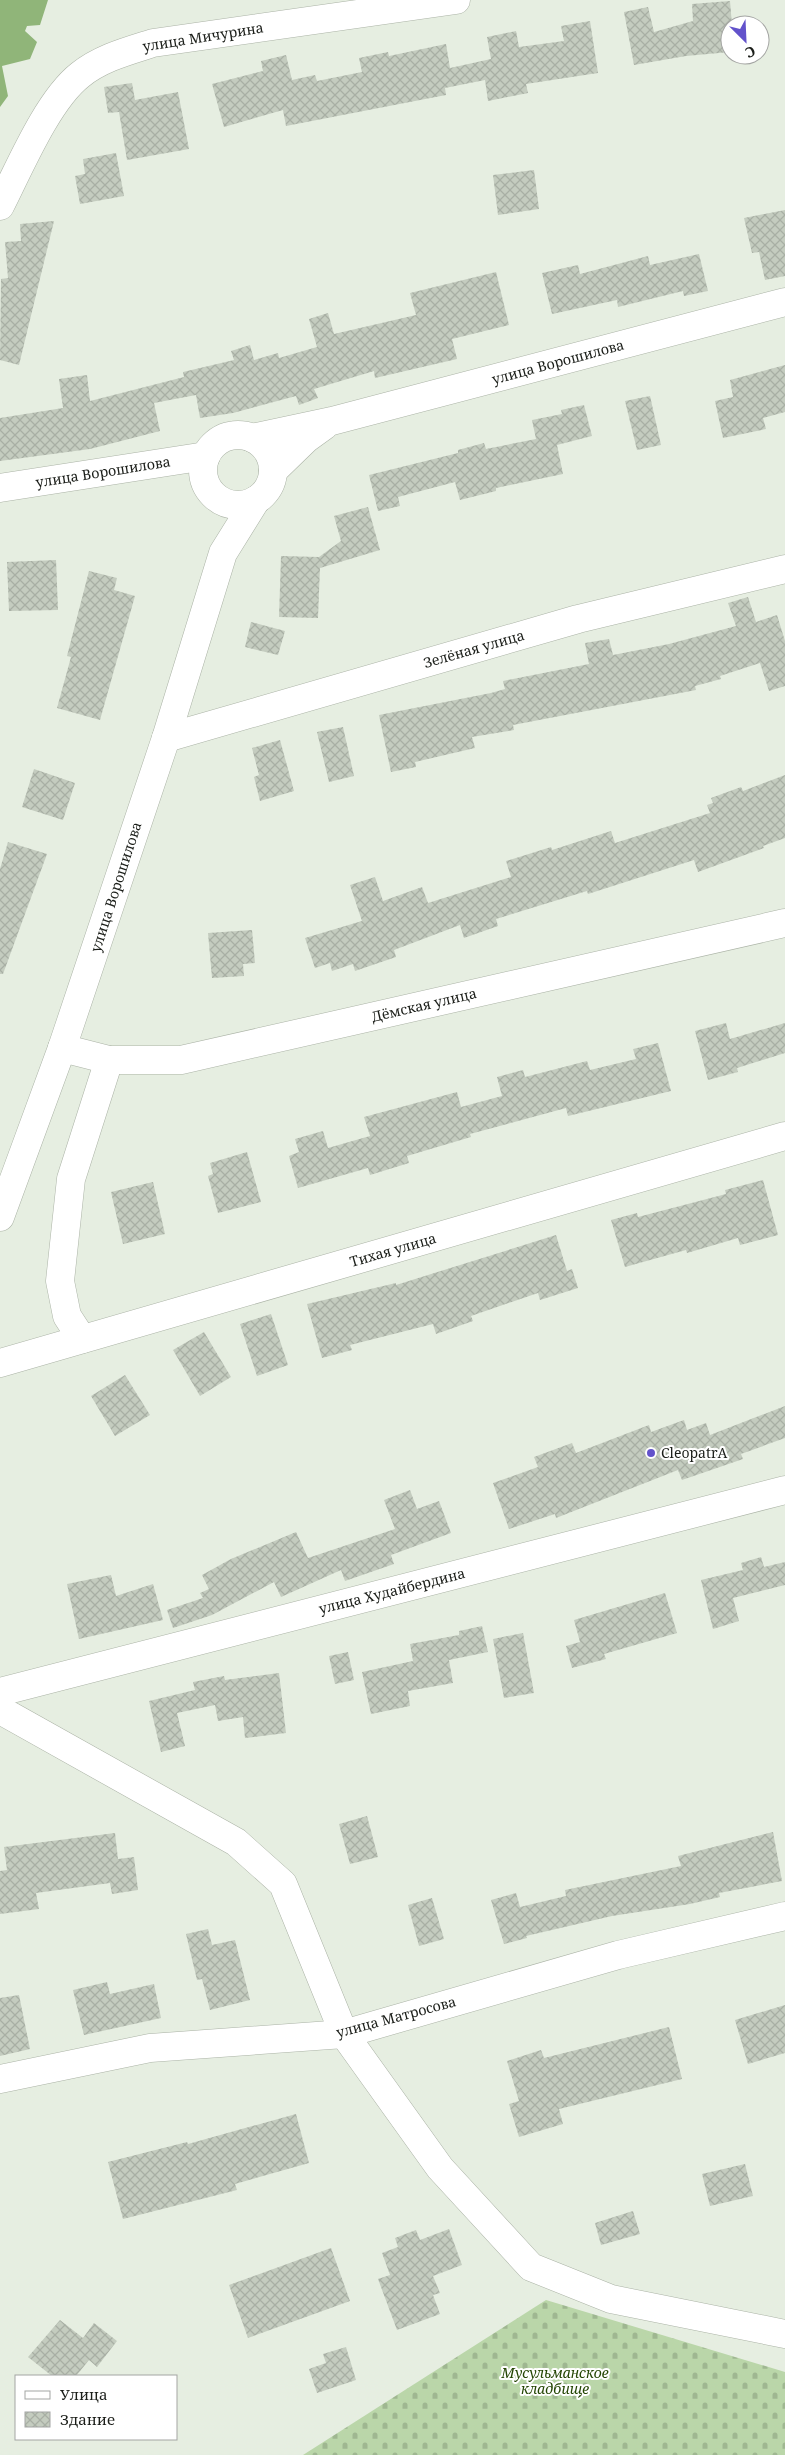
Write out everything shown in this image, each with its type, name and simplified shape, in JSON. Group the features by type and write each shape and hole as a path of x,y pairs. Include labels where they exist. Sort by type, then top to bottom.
{"street":[{"name":"улица Мичурина","path":"0,206 49,112 79,76 112,56 153,43 456,0"},
{"name":"улица Ворошилова","path":"252,438 332,421 785,302"},
{"name":"улица Ворошилова","path":"273,471 306,439 332,421"},
{"path":"239,435 252,438 267,452 273,471 266,491 256,500 236,506 223,502 212,494 203,476 206,456 214,445 225,438 239,435"},
{"name":"улица Ворошилова","path":"0,488 206,456"},
{"name":"улица Ворошилова","path":"212,494 223,553"},
{"name":"улица Ворошилова","path":"0,1217 62,1048 166,738 223,553 256,500"},
{"name":"Зелёная улица","path":"166,738 578,619 785,569"},
{"name":"Дёмская улица","path":"62,1048 109,1060 181,1060 785,924"},
{"path":"82,1340 67,1316 60,1281 71,1179 109,1060"},
{"name":"Тихая улица","path":"0,1363 785,1136"},
{"name":"улица Худайбердина","path":"0,1692 785,1490"},
{"path":"0,1710 236,1842 283,1884 344,2034 440,2168 531,2267 611,2299 785,2334"},
{"name":"улица Матросова","path":"0,2079 150,2048 344,2034 618,1955 785,1916"}],"green space":[{"name":"Мусульманское кладбище","path":"546,2300 785,2372 785,2455 303,2455"}],"shaded area":[{"path":"0,0 48,0 40,25 27,26 25,31 37,42 30,59 2,66 8,96 0,107"}],"building":[{"path":"730,1 731,15 720,15 720,53 686,56 634,65 624,12 648,7 654,32 693,21 692,4"},
{"path":"590,21 598,73 526,84 528,93 488,101 485,80 445,88 446,95 286,126 283,110 224,127 212,84 263,71 261,61 286,55 292,80 315,75 317,81 362,72 359,58 388,52 389,56 446,44 450,68 491,59 487,37 516,31 519,47 564,41 561,26"},
{"path":"132,83 135,100 178,92 189,149 127,160 119,112 108,113 104,87"},
{"path":"116,153 124,196 80,204 75,176 85,174 83,159"},
{"path":"534,170 539,209 498,215 493,175"},
{"path":"785,210 785,276 765,280 759,252 752,253 744,218"},
{"path":"54,221 19,365 0,360 1,279 8,278 5,242 21,241 20,224"},
{"path":"699,254 708,291 684,296 683,291 618,307 617,300 552,314 542,273 578,265 580,274 648,256 650,265"},
{"path":"496,272 509,325 452,339 457,359 375,378 374,371 314,389 318,398 299,405 296,396 233,413 200,418 196,395 154,403 160,431 90,449 0,461 0,418 63,408 59,379 87,375 90,401 184,377 183,372 234,360 231,351 250,345 254,360 278,353 279,358 317,347 309,319 328,313 334,334 416,315 410,293"},
{"path":"785,365 785,412 763,418 766,429 723,438 715,401 733,397 730,380"},
{"path":"650,396 661,445 637,450 625,401"},
{"path":"584,405 592,436 557,445 563,474 496,488 496,491 460,500 455,482 398,497 400,506 378,511 369,475 458,453 458,450 484,443 486,449 536,439 532,420 562,414 561,410"},
{"path":"368,507 380,550 320,568 318,618 279,617 281,556 319,557 341,541 334,516"},
{"path":"56,560 58,610 9,611 7,562"},
{"path":"89,571 117,578 114,590 135,596 100,720 57,708 71,657 67,656"},
{"path":"748,597 756,622 777,615 785,641 785,686 769,691 760,663 720,676 721,679 695,686 696,690 513,725 514,730 472,737 475,748 415,762 416,767 391,772 379,715 491,693 505,689 503,681 589,664 585,643 609,639 613,655 669,644 736,626 728,603"},
{"path":"251,622 285,631 278,655 245,647"},
{"path":"343,727 354,776 329,782 317,732"},
{"path":"280,740 294,791 260,801 254,777 259,775 252,748"},
{"path":"34,769 75,783 63,820 22,807"},
{"path":"785,775 785,838 763,846 764,848 698,872 694,860 588,894 587,891 496,919 498,926 464,938 460,925 394,950 396,957 355,971 353,964 332,971 330,963 315,968 305,938 362,921 350,885 375,877 383,901 422,887 428,903 511,877 506,861 551,847 552,850 611,831 615,843 710,813 707,805 713,803 711,798 741,787 743,791"},
{"path":"8,842 47,854 3,974 0,974 0,869"},
{"path":"252,930 255,963 243,964 244,976 212,978 208,933"},
{"path":"726,1023 730,1039 785,1023 785,1053 737,1068 738,1072 708,1080 695,1031"},
{"path":"658,1043 671,1091 568,1116 566,1108 470,1134 471,1137 407,1156 409,1163 370,1175 368,1168 298,1188 289,1156 299,1152 295,1139 323,1131 328,1148 370,1136 364,1117 457,1092 461,1107 502,1096 497,1077 523,1070 525,1077 587,1061 590,1070 636,1059 633,1049"},
{"path":"247,1152 261,1202 218,1213 208,1176 213,1174 210,1163"},
{"path":"763,1180 778,1235 740,1245 738,1238 687,1253 686,1250 625,1267 611,1220 637,1213 638,1217 726,1194 725,1190"},
{"path":"153,1182 165,1234 123,1244 111,1192"},
{"path":"556,1235 567,1271 572,1269 578,1288 540,1300 538,1293 471,1316 473,1321 436,1334 433,1324 350,1345 352,1350 322,1358 307,1304 396,1283 396,1285"},
{"path":"271,1314 288,1365 257,1376 240,1324"},
{"path":"204,1332 231,1377 200,1396 173,1350"},
{"path":"125,1375 150,1415 115,1436 91,1396"},
{"path":"785,1406 785,1438 741,1454 743,1459 682,1480 678,1470 556,1518 555,1514 509,1529 493,1483 538,1467 534,1457 572,1443 576,1453 649,1425 651,1432 684,1420 687,1430 706,1423 710,1435"},
{"path":"410,1490 417,1509 439,1501 451,1533 391,1555 394,1564 345,1581 341,1570 281,1597 274,1582 212,1615 173,1628 167,1610 203,1598 200,1593 209,1589 202,1575 231,1559 296,1532 308,1558 395,1529 384,1500"},
{"path":"761,1557 764,1567 785,1562 785,1585 733,1598 739,1621 713,1629 701,1580 743,1570 741,1563"},
{"path":"111,1575 116,1596 153,1584 163,1620 79,1639 67,1584"},
{"path":"665,1593 677,1633 604,1654 606,1659 572,1668 566,1646 580,1642 574,1620"},
{"path":"482,1626 488,1652 449,1660 453,1683 408,1691 410,1706 371,1714 362,1672 413,1661 410,1644 459,1635 459,1631"},
{"path":"523,1633 534,1693 504,1698 493,1639"},
{"path":"348,1652 354,1680 335,1684 329,1656"},
{"path":"279,1673 286,1733 245,1738 243,1717 218,1721 215,1705 177,1713 185,1746 161,1752 149,1701 195,1690 193,1682 224,1676 225,1680"},
{"path":"367,1816 378,1857 350,1864 339,1824"},
{"path":"773,1832 782,1881 719,1893 720,1897 690,1904 612,1916 526,1936 527,1938 504,1944 491,1900 516,1893 520,1907 566,1896 565,1890 681,1866 678,1856"},
{"path":"115,1833 118,1859 134,1857 138,1890 112,1894 110,1883 36,1893 39,1909 0,1914 0,1871 7,1870 4,1847"},
{"path":"432,1898 444,1939 419,1946 408,1905"},
{"path":"208,1929 212,1945 235,1940 250,2000 210,2010 202,1979 197,1980 186,1934"},
{"path":"107,1982 110,1994 154,1984 161,2018 84,2035 73,1990"},
{"path":"19,1995 30,2049 0,2056 0,1998"},
{"path":"785,2005 785,2053 748,2064 735,2020"},
{"path":"669,2027 682,2079 559,2109 563,2124 519,2137 509,2104 519,2101 507,2061 541,2050 544,2058"},
{"path":"296,2114 309,2163 235,2184 237,2190 123,2219 108,2162 187,2142 188,2144"},
{"path":"745,2164 753,2196 710,2206 702,2174"},
{"path":"633,2211 640,2234 601,2245 595,2223"},
{"path":"449,2229 462,2265 433,2276 440,2293 433,2295 440,2314 397,2330 378,2279 390,2275 382,2253 398,2247 395,2238 416,2230 420,2240"},
{"path":"331,2248 350,2301 248,2338 229,2285"},
{"path":"60,2320 83,2338 94,2323 117,2341 97,2367 89,2360 77,2375 51,2375 28,2357"},
{"path":"346,2347 356,2380 317,2393 309,2369 326,2363 323,2354"}],"place":[{"name":"CleopatrA","path":"651,1453"}]}
